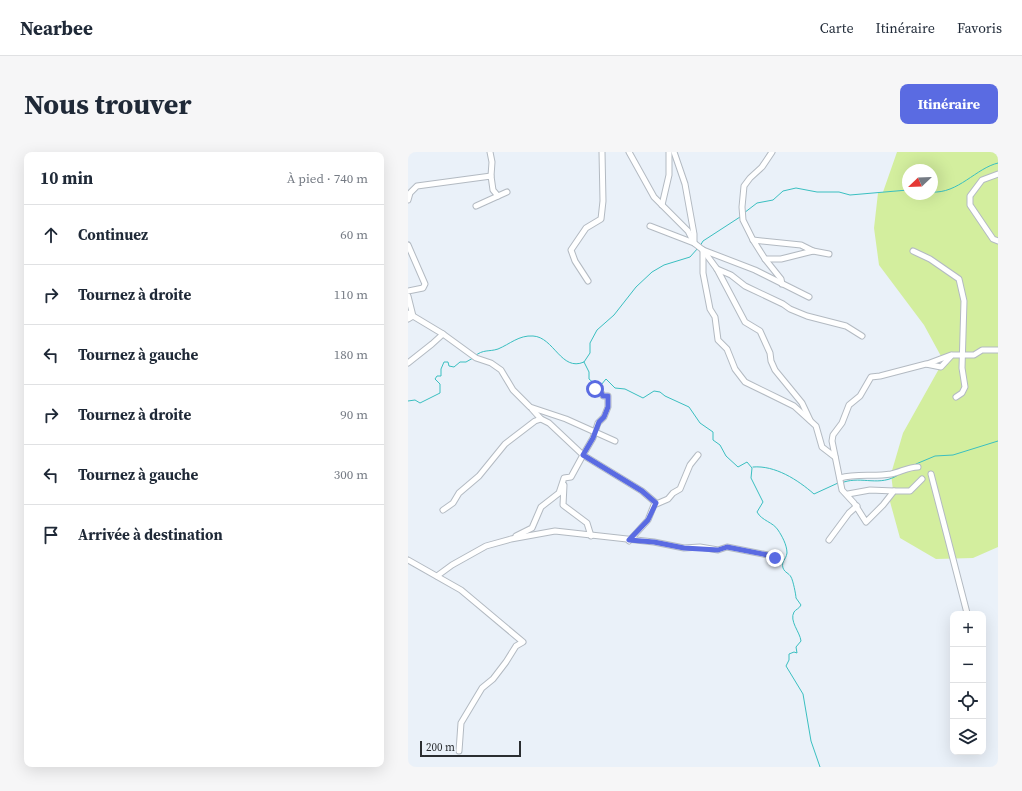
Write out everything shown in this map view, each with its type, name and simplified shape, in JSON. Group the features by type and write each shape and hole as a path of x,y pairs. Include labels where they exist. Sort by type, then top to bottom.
{"street":[{"path":"490,152 492,162 491,176 493,190 498,196"},
{"path":"588,280 575,262 571,250 586,228 601,219 603,201 602,152"},
{"path":"629,152 632,160 654,197 688,231 694,242 703,250 717,269 745,322 760,331 770,353 774,370 802,403 810,421"},
{"path":"662,205 669,175 669,152"},
{"path":"674,152 686,184 694,242"},
{"path":"772,152 762,167 744,186 742,207 744,220 754,240 765,259 781,279 782,284"},
{"path":"998,174 982,180 970,196 970,205 993,238 998,241"},
{"path":"408,200 410,193 417,186 491,176"},
{"path":"476,206 507,192"},
{"path":"650,226 694,242"},
{"path":"754,240 801,245 813,251 829,254"},
{"path":"408,246 425,284 423,288 408,291"},
{"path":"703,250 756,270 809,297"},
{"path":"703,250 703,273 710,309 715,317 718,340 727,350 735,368 745,382 794,406 816,426 822,447 835,457"},
{"path":"765,259 781,259 813,251"},
{"path":"913,251 930,259 959,279 964,301 962,368 964,387 962,393 956,397"},
{"path":"717,269 732,275 745,286 783,304 790,309 807,316 846,326 862,336"},
{"path":"408,296 410,316 443,334 476,358 492,363 501,370 513,390 541,419 549,423 583,455 642,491 656,503"},
{"path":"408,363 443,334"},
{"path":"894,491 883,505 866,522 848,494 842,490 832,441 833,435 842,423 849,404 860,396 871,377 926,364 933,360 952,355 974,355 982,350 998,350"},
{"path":"926,364 940,367 952,355"},
{"path":"564,478 571,477 593,438 599,422 604,417 608,407 608,396 603,396 599,389 590,388"},
{"path":"530,407 566,419 615,441"},
{"path":"443,510 453,503 459,493 479,476 505,444 541,419"},
{"path":"629,540 648,520 656,503 667,500 673,493 680,489 690,465 698,455"},
{"path":"840,478 857,474 891,474 912,467 918,467"},
{"path":"931,474 966,611"},
{"path":"564,478 564,505 587,523 591,536"},
{"path":"511,539 532,528 540,507 559,493 564,478"},
{"path":"848,494 870,490 910,491 922,479"},
{"path":"829,540 849,513 857,506"},
{"path":"438,576 452,565 486,546 511,539 555,531 654,542 684,548 718,550 727,547 768,555 775,558"},
{"path":"408,560 438,576 471,598 523,642 516,646 493,679 482,688 461,724 459,751"}],"green space":[{"path":"897,152 998,152 998,547 973,558 936,559 900,538 889,498 893,490 891,474 903,433 940,367 942,358 924,325 879,265 874,228 878,193 883,192"}],"waterway":[{"path":"938,192 959,185 982,170 998,163"},
{"path":"744,213 757,203 773,200 783,191 796,188 817,192 839,192 850,195 902,191"},
{"path":"700,246 703,241 740,217"},
{"path":"475,356 483,352 498,349 519,338 533,336 547,342 569,362 576,364 584,362 590,353 590,343 597,330 614,315 636,287 652,272 664,265 690,257 698,248"},
{"path":"408,401 415,400 420,403 440,393 440,384 435,379 437,376 441,376 441,369 444,362 448,362 449,366 454,367 460,362 466,362 473,358"},
{"path":"584,362 589,372 589,379 596,385 601,385 606,379 615,388 625,389 643,398 654,391 660,392 665,396 689,407 700,423 713,432 713,440 720,445 726,456 738,467 747,462 752,468 751,478 763,502 757,512 780,532 787,553 783,568 791,577 796,598 801,605 793,615 794,623 801,641 796,647 797,653 794,652 789,654 789,660 786,666 803,694 811,741 820,767"},
{"path":"916,464 935,456 953,455 998,441"},
{"path":"753,467 770,468 786,474 814,494 838,483"},
{"path":"844,482 851,480 878,481 898,475"}],"route":[{"path":"595,389 599,389 603,396 608,396 608,407 603,419 598,423 590,445 584,451 583,455 618,478 642,491 656,503 651,510 648,520 629,540 654,542 667,546 696,549 705,548 710,550 718,550 723,547 727,547 768,555 775,558"}]}
